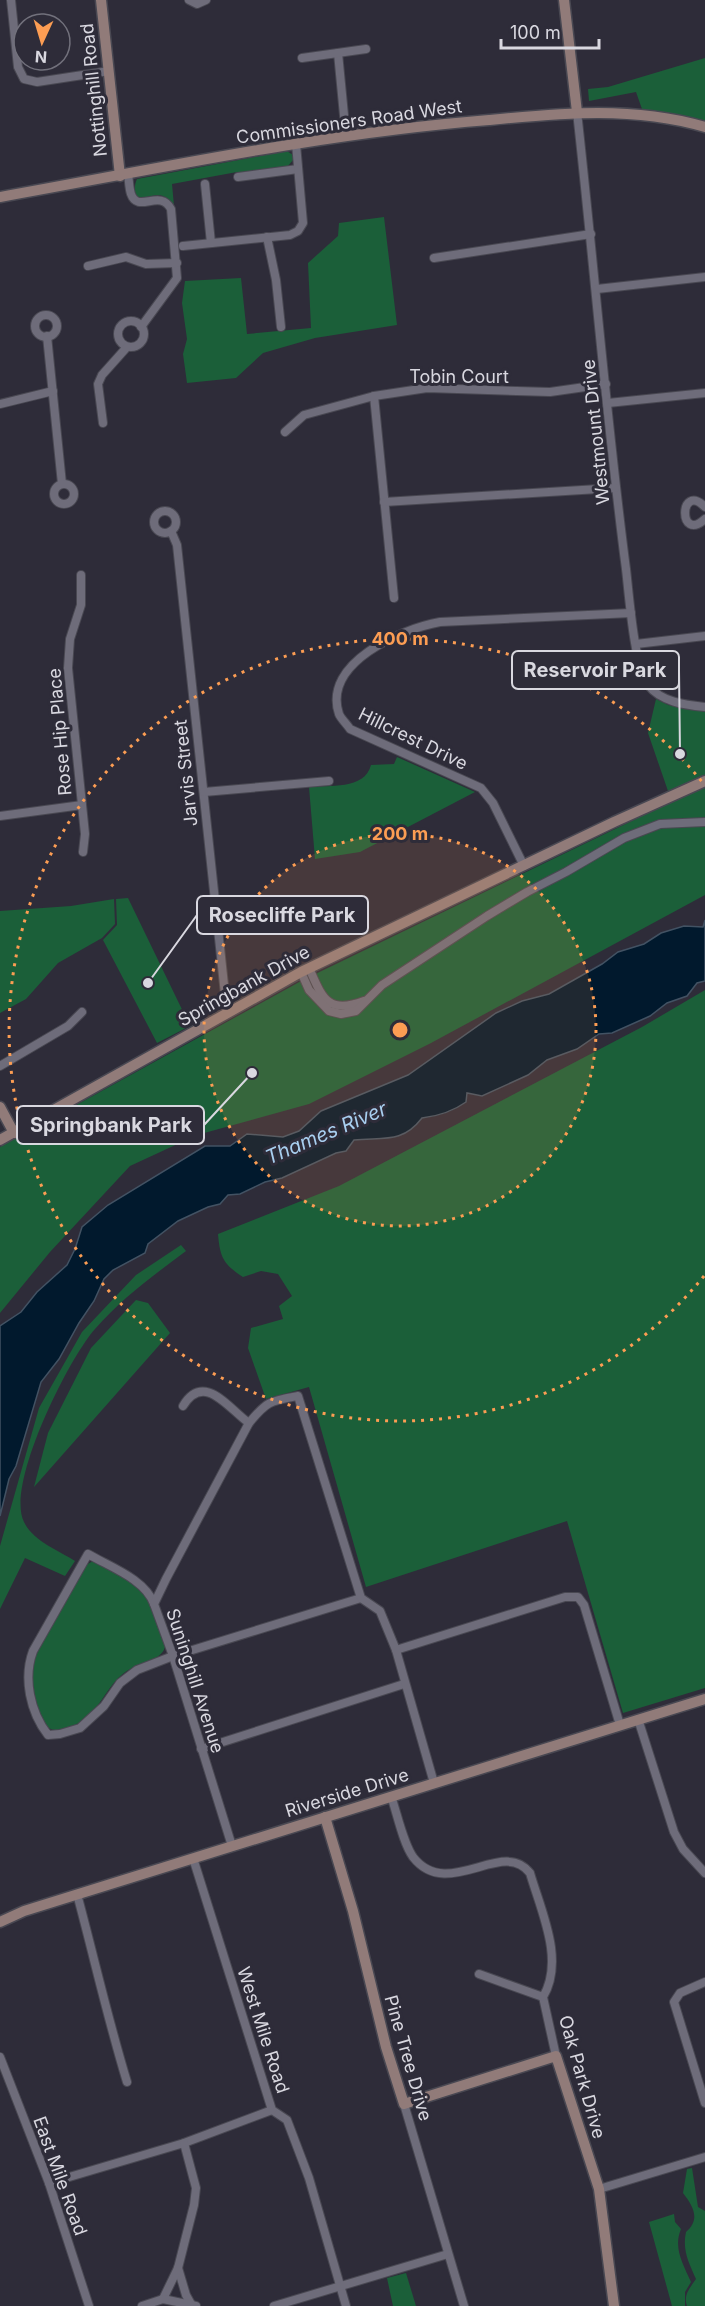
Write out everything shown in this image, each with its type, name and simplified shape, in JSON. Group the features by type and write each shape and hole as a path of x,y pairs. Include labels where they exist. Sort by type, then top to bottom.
{"main road":[{"name":"Nottinghill Road","path":"101,0 124,175"},
{"path":"564,0 577,112"},
{"name":"Commissioners Road West","path":"0,197 296,144 419,126 577,112 633,114 682,120 705,127"},
{"name":"Springbank Drive","path":"0,1140 305,970 705,781"},
{"path":"0,1107 14,1133"},
{"name":"Riverside Drive","path":"0,1922 24,1911 76,1894 705,1699"},
{"name":"Pine Tree Drive","path":"325,1817 353,1911 386,2047 404,2104"},
{"path":"404,2104 556,2056"},
{"name":"Oak Park Drive","path":"556,2056 599,2189 614,2306"}],"street":[{"path":"11,0 18,67 24,79 37,82 109,71"},
{"path":"189,0 197,4 206,0"},
{"path":"302,58 366,49"},
{"path":"338,52 346,136"},
{"name":"Westmount Drive","path":"577,112 597,289 615,488 636,644 646,683 657,694 677,703 705,707"},
{"path":"183,246 290,235 298,231 303,223 296,144"},
{"path":"238,177 298,169"},
{"path":"124,175 131,196 136,201 161,199 168,202 171,209 177,278 141,327"},
{"path":"206,184 211,243"},
{"path":"434,258 591,234"},
{"path":"267,237 276,280 281,327"},
{"path":"88,266 126,257 146,264 177,263"},
{"path":"597,289 705,277"},
{"path":"103,423 98,384 102,375 127,347 135,346 141,341 144,334 141,327 129,321 119,329 118,338 127,347"},
{"path":"47,336 62,484"},
{"name":"Tobin Court","path":"285,432 304,415 374,396 427,388 550,392 606,384"},
{"path":"0,404 53,391"},
{"path":"608,403 705,393"},
{"path":"374,396 394,598"},
{"path":"384,502 615,488"},
{"path":"705,507 694,501 687,505 684,512 686,519 692,524 699,524 705,519"},
{"name":"Jarvis Street","path":"171,531 177,545 227,1013"},
{"name":"Rose Hip Place","path":"81,575 81,605 70,639 68,668 85,834 83,852"},
{"name":"Hillcrest Drive","path":"524,866 493,803 481,788 350,729 339,716 337,697 343,674 358,659 400,634 421,626 440,622 631,613"},
{"path":"636,644 705,636"},
{"path":"204,792 329,781"},
{"path":"0,816 82,805"},
{"path":"305,970 309,990 329,1011 340,1014 356,1011 382,985 487,916 624,838 660,824 705,822"},
{"path":"0,1066 68,1026 82,1012"},
{"path":"183,1406 188,1398 202,1391 210,1392 249,1423"},
{"name":"Suninghill Avenue","path":"232,1846 173,1656 154,1605 249,1423 270,1401 298,1396 361,1598"},
{"path":"154,1605 147,1591 137,1582 88,1554 33,1651 27,1667 27,1684 39,1724 48,1735 80,1728 104,1706 120,1683 137,1670 173,1656 361,1598 380,1611 396,1650 434,1783"},
{"path":"396,1650 565,1596 578,1597 584,1605 620,1725"},
{"path":"201,1749 404,1684"},
{"path":"638,1719 674,1832 683,1849 705,1873"},
{"name":"Oak Park Drive","path":"392,1796 411,1855 434,1873 451,1875 508,1861 516,1861 524,1865 530,1873 550,1943 553,1967 543,1997 556,2056"},
{"name":"West Mile Road","path":"193,1858 272,2110 287,2120 291,2130 309,2178 346,2306"},
{"path":"76,1894 96,1962 112,2034 127,2082"},
{"path":"478,1974 543,1997"},
{"path":"705,1982 680,1993 674,2002 705,2103"},
{"name":"East Mile Road","path":"0,2057 49,2183 89,2306"},
{"name":"Pine Tree Drive","path":"404,2104 464,2306"},
{"path":"49,2183 184,2143 272,2110"},
{"path":"163,2299 178,2268 194,2205 196,2188 184,2143"},
{"path":"599,2189 705,2157"},
{"path":"274,2306 448,2254"},
{"path":"178,2268 186,2295 194,2305"},
{"path":"142,2306 163,2299 194,2305"}],"green space":[{"path":"705,58 705,124 642,109 636,92 589,101 588,89 608,87"},
{"path":"287,151 293,155 293,160 288,166 238,174 237,172 172,184 174,206 163,196 138,199 136,195 137,179"},
{"path":"384,217 397,325 315,338 263,353 236,378 187,383 183,354 187,339 182,303 185,281 241,278 247,334 311,328 308,263 338,236 339,223"},
{"path":"656,699 668,705 705,711 705,775 668,791 648,733"},
{"path":"397,757 475,792 360,852 315,859 309,787 345,785 354,782 367,773 371,765 394,764"},
{"path":"705,788 705,895 431,1043 309,1104 197,1135 130,1166 50,1252 0,1313 0,1147 303,980 677,799"},
{"path":"128,898 190,1026 157,1043 103,940 117,925 116,899"},
{"path":"114,899 115,924 102,938 58,963 26,999 0,1013 0,911 71,906"},
{"path":"705,990 705,1688 623,1713 567,1521 366,1587 309,1387 266,1399 248,1348 251,1328 283,1319 279,1306 292,1296 278,1274 261,1271 243,1277 231,1268 220,1249 218,1234 339,1186 642,1027"},
{"path":"181,1245 186,1251 127,1297 95,1329 70,1366 56,1393 31,1452 23,1480 21,1504 24,1522 33,1535 75,1561 65,1576 25,1558 0,1609 0,1546 39,1408 82,1332 136,1275"},
{"path":"136,1300 148,1303 170,1333 34,1487 48,1433 91,1348"},
{"path":"93,1561 125,1578 142,1591 153,1610 165,1647 159,1656 129,1670 118,1678 94,1710 82,1721 68,1728 53,1730 48,1728 41,1718 32,1682 32,1664 39,1647 86,1565"},
{"path":"692,2168 698,2207 705,2211 705,2306 687,2306 686,2302 688,2292 696,2279 685,2245 686,2232 693,2222 694,2212 683,2193 687,2169"},
{"path":"674,2214 675,2222 681,2229 678,2243 680,2256 691,2282 685,2292 685,2306 672,2306 649,2222"},
{"path":"406,2273 416,2306 393,2306 387,2278"}],"water":[{"name":"Thames River","path":"705,920 705,981 697,983 687,996 667,1003 650,1016 612,1033 599,1034 577,1049 547,1060 528,1075 482,1096 467,1093 466,1102 445,1113 422,1118 415,1126 399,1136 354,1140 346,1151 336,1153 240,1194 228,1195 220,1204 178,1221 148,1244 145,1253 113,1270 104,1279 94,1301 59,1359 41,1382 16,1466 9,1479 0,1516 0,1326 21,1312 37,1292 67,1265 82,1227 108,1205 205,1146 230,1146 247,1134 283,1137 299,1131 321,1111 408,1075 496,1013 522,1001 549,994 602,964 618,952 644,944 661,933 684,926 703,927"}],"place":[{"name":"Reservoir Park","path":"680,754"},
{"name":"Rosecliffe Park","path":"148,983"},
{"name":"Springbank Park","path":"252,1073"}]}
